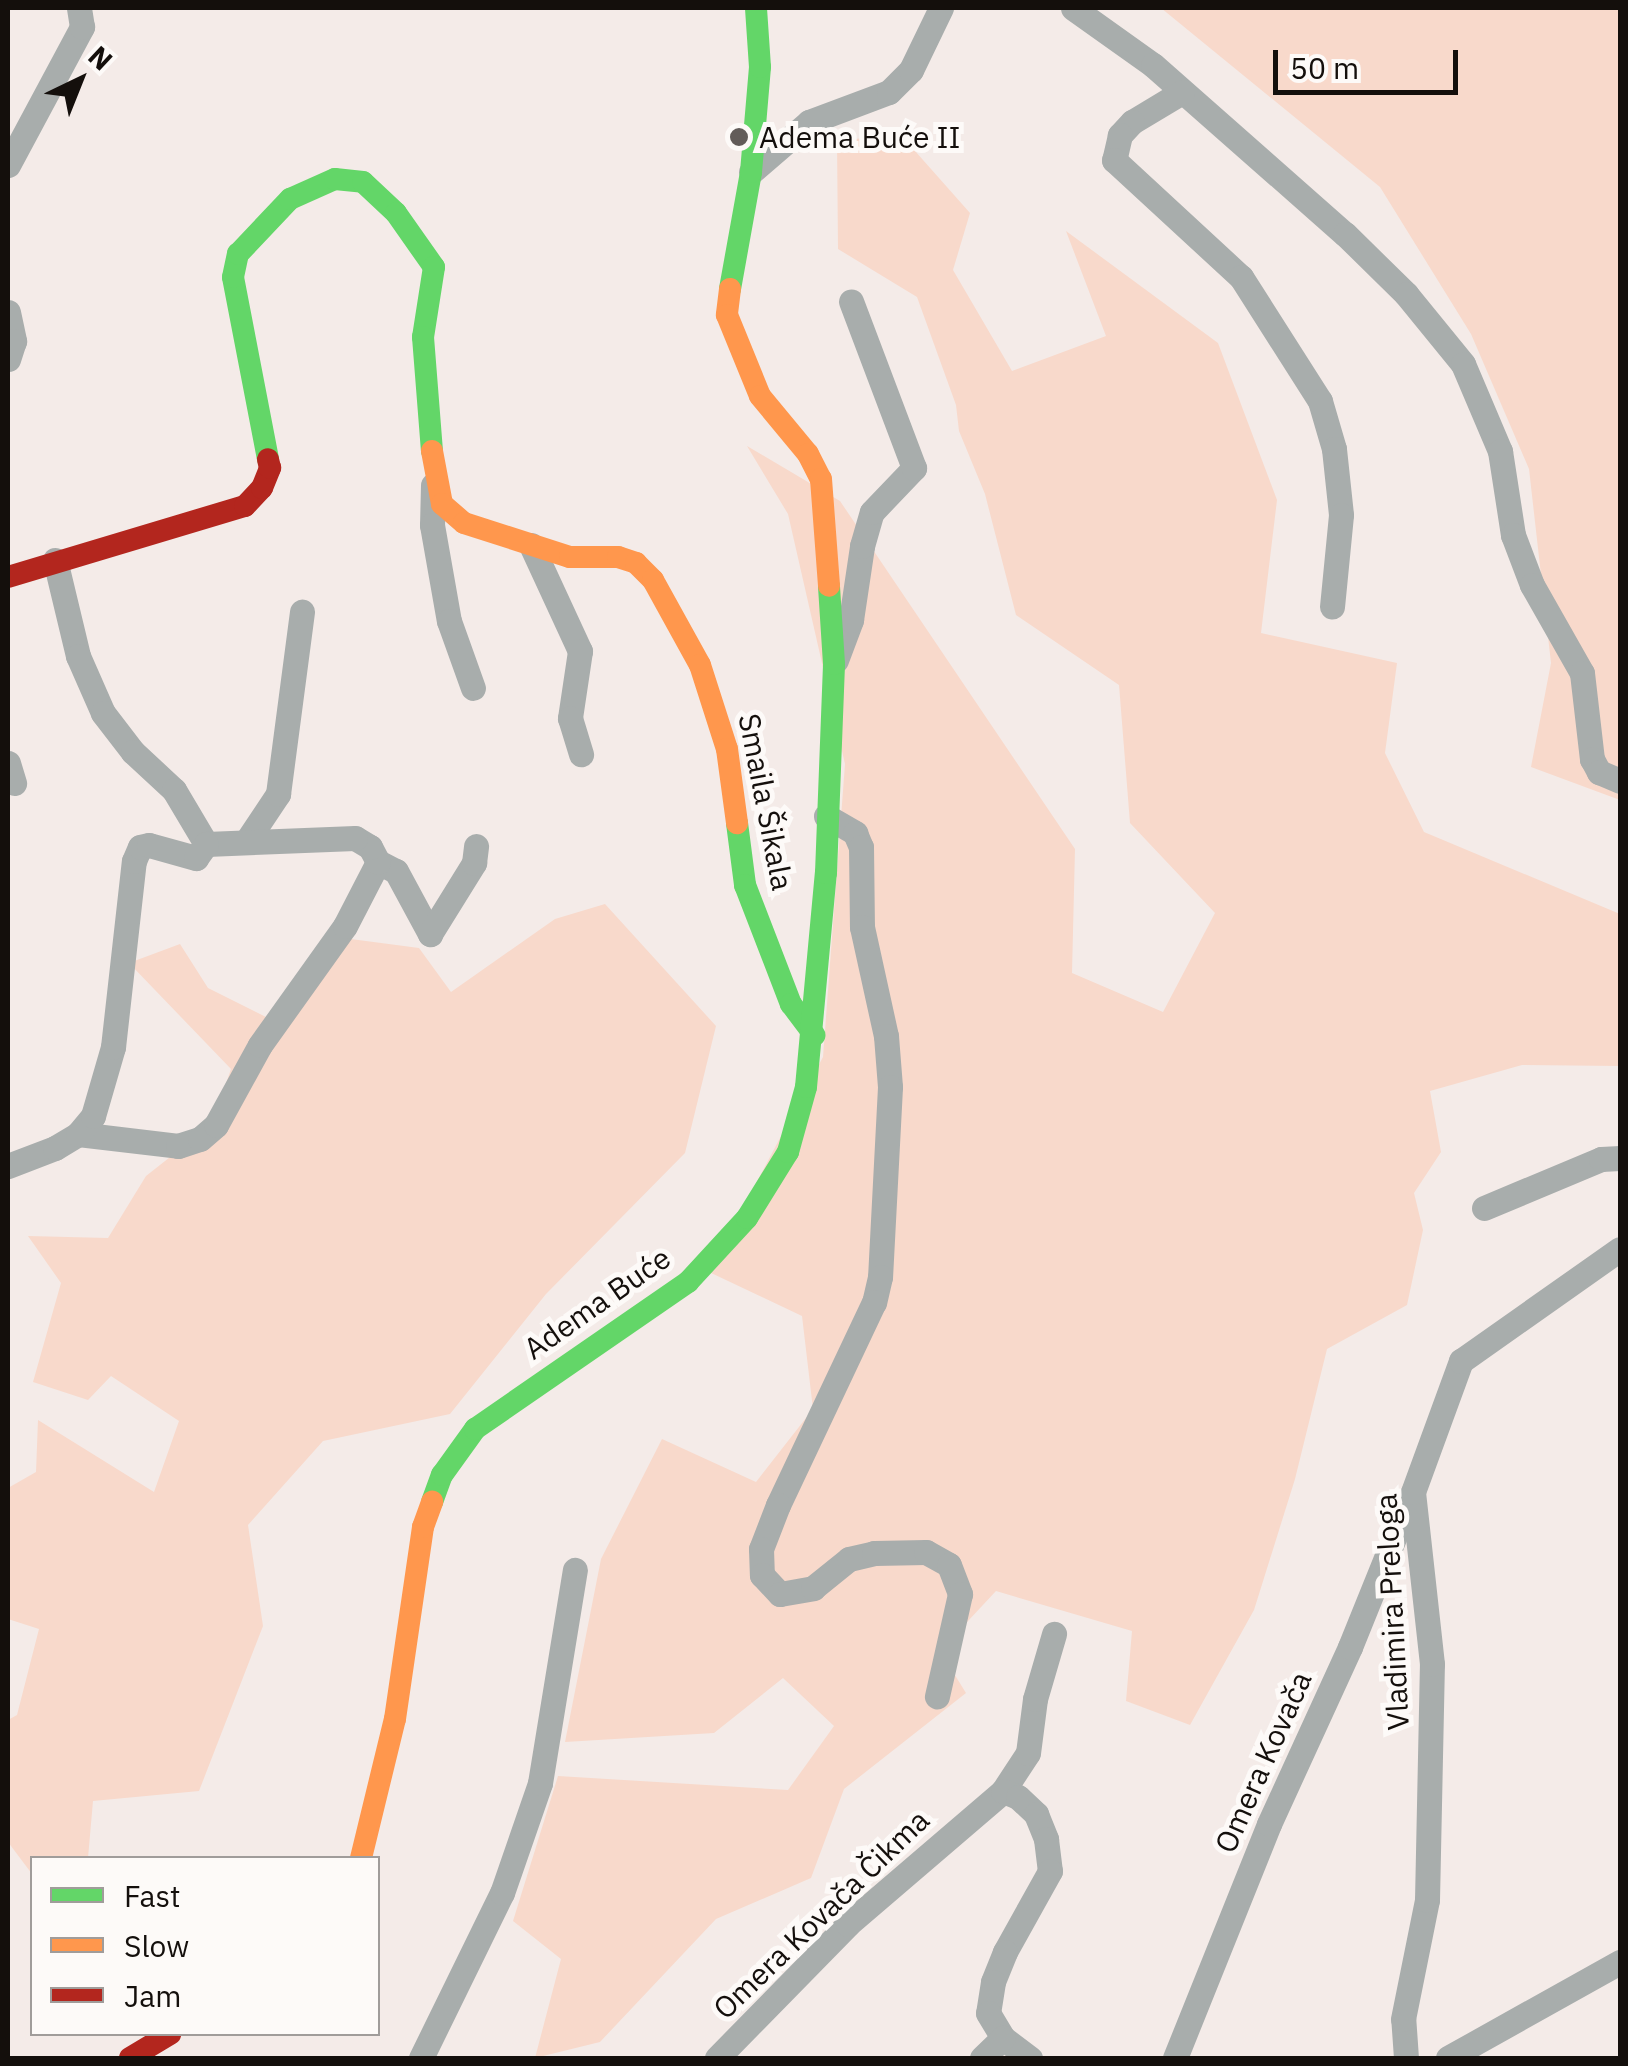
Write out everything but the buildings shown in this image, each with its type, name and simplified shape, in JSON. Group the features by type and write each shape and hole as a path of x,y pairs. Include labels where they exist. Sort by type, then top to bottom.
{"street":[{"path":"8,165 82,28 79,8"},
{"name":"Adema Buće","path":"361,1856 395,1719 424,1527 442,1475 475,1429 688,1282 746,1218 788,1152 814,1035 834,664 821,480 808,454 760,396 728,316 736,238 751,172 760,67 756,8"},
{"path":"751,172 809,122 889,92 912,70 941,8"},
{"path":"1073,8 1182,92 1394,282 1463,364 1500,451 1513,535 1532,585 1582,673 1592,759 1610,777"},
{"path":"1182,92 1132,122 1120,135 1114,160 1241,277 1320,401 1334,449 1341,515 1332,607"},
{"name":"Smaila Šikala","path":"8,577 54,560 224,514 245,506 262,488 270,468 233,277 238,254 290,200 335,178 363,182 396,213 434,267 423,337 434,480 442,504 464,524 570,557 618,557 636,563 652,580 700,665 727,748 745,885 791,1004 814,1035"},
{"name":"Adema Buće","path":"834,664 851,620 862,546 872,512 914,468 851,301"},
{"path":"8,312 14,341 8,359"},
{"path":"434,480 432,526 449,621 473,688"},
{"path":"531,545 580,652 570,703 581,754"},
{"path":"54,560 78,656 103,713 132,752 174,790 206,844"},
{"path":"246,842 278,794 302,612"},
{"path":"826,816 855,833 861,846 862,927 886,1036 890,1087 881,1260 874,1302 778,1505 762,1549 762,1574 780,1594 813,1588 849,1559 874,1554 926,1552 949,1565 960,1594 937,1696"},
{"path":"206,844 355,838 370,847 378,862 396,871 430,934 474,863 476,846"},
{"path":"8,1166 78,1134 92,1116 113,1047 134,861 140,847 150,845 196,858 206,844"},
{"path":"78,1134 178,1146 200,1139 216,1125 260,1045 345,926 378,862"},
{"path":"1484,1208 1601,1158 1620,1158"},
{"name":"Vladimira Preloga","path":"1406,2058 1402,2052 1404,2018 1427,1900 1432,1664 1413,1492 1461,1361 1620,1249"},
{"name":"Omera Kovača","path":"1175,2058 1269,1824 1350,1647 1413,1492"},
{"path":"420,2058 502,1892 540,1784 575,1570"},
{"name":"Omera Kovača Čikma","path":"716,2058 848,1924 1004,1791 1028,1753 1035,1699 1054,1634"},
{"path":"1004,1791 1018,1797 1036,1814 1050,1871 993,1982 988,2013 1003,2038 1030,2058"},
{"path":"1448,2058 1620,1962"},
{"path":"130,2058 167,2036"},
{"path":"982,2058 1003,2038"}],"shaded area":[{"path":"1161,8 1620,8 1620,800 1531,767 1551,663 1529,469 1471,334 1380,187"},
{"path":"900,134 970,213 953,270 1012,371 1106,336 1066,231 1218,343 1277,500 1261,633 1397,663 1385,753 1424,832 1620,914 1620,1066 1522,1065 1430,1091 1441,1152 1414,1193 1423,1230 1407,1305 1327,1349 1295,1479 1254,1610 1190,1725 1126,1701 1132,1631 996,1591 940,1651 966,1693 844,1789 811,1878 716,1919 600,2042 535,2058 561,1959 513,1921 558,1776 788,1790 834,1726 783,1678 714,1733 565,1742 601,1559 662,1439 756,1482 813,1409 802,1316 709,1272 823,1057 845,764 788,514 747,446 840,501 1075,849 1072,973 1163,1012 1215,913 1130,823 1119,685 1016,615 985,494 959,431 956,405 917,297 838,249 837,141"},
{"path":"605,904 716,1026 685,1153 546,1294 450,1414 323,1441 248,1525 263,1626 199,1791 93,1801 88,1856 30,1856 30,1871 8,1842 8,1720 17,1715 39,1629 8,1619 8,1488 36,1472 38,1420 154,1492 179,1421 111,1376 88,1400 33,1382 61,1283 28,1236 108,1238 146,1176 212,1124 231,1069 129,963 180,944 208,988 276,1022 328,936 419,948 451,992 555,919"}],"traffic: fast":[{"path":"730,289 751,172 760,67 756,8"},
{"path":"268,459 233,277 238,254 290,199 335,179 363,182 396,213 434,267 423,337 432,451"},
{"path":"432,1502 442,1475 475,1429 688,1282 747,1218 788,1152 806,1087 826,873 834,664 829,586"},
{"path":"737,823 745,885 791,1004 814,1035"}],"traffic: slow":[{"path":"730,289 727,315 760,396 808,454 821,479 829,586"},
{"path":"432,451 442,504 464,523 570,557 618,557 636,563 653,580 700,665 727,749 737,823"},
{"path":"361,1856 395,1719 423,1527 432,1502"}],"traffic: jam":[{"path":"8,577 245,506 262,488 270,468 268,459"},
{"path":"130,2058 167,2036"}],"place":[{"name":"Adema Buće II","path":"739,137"}]}
